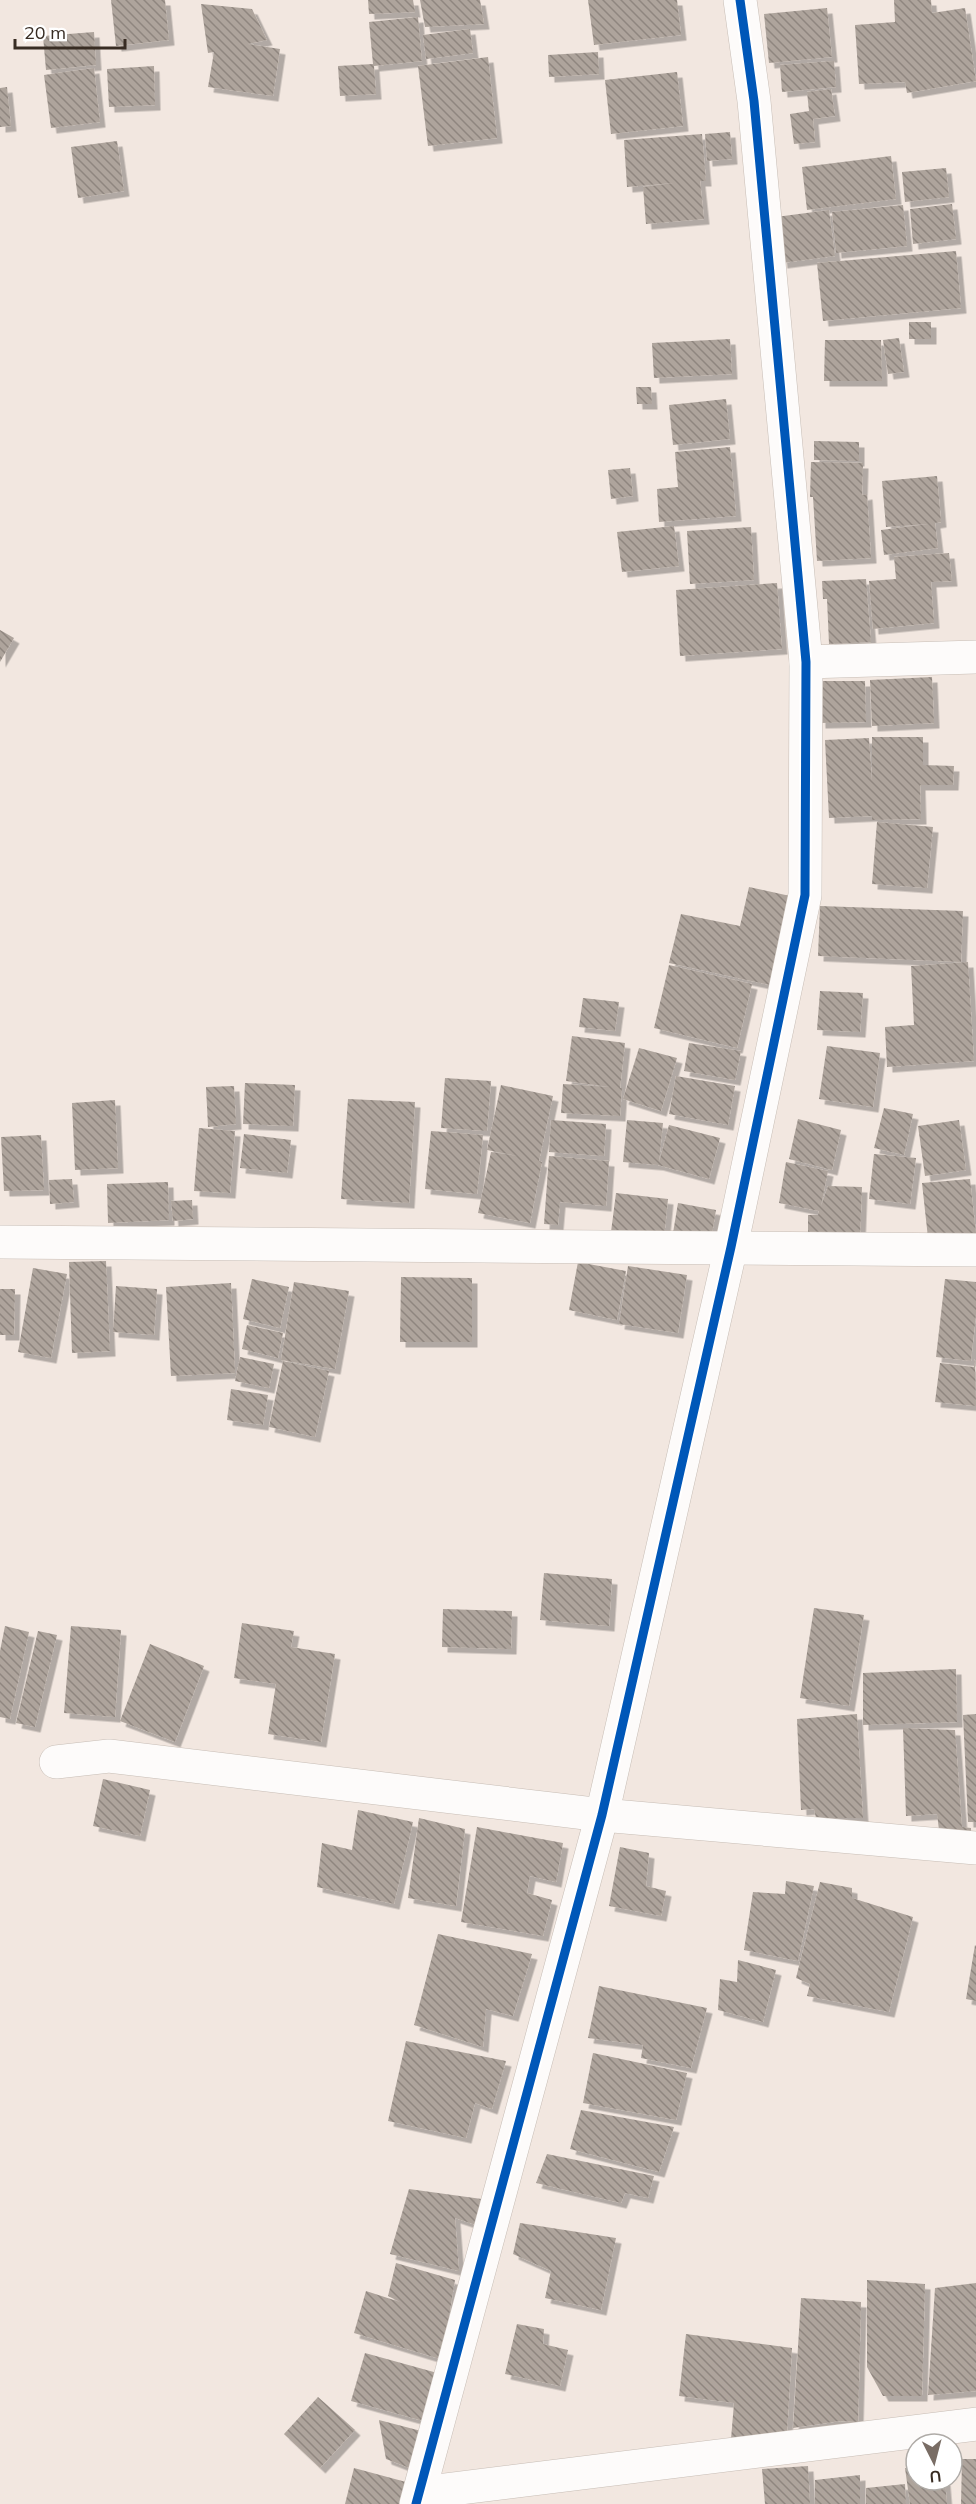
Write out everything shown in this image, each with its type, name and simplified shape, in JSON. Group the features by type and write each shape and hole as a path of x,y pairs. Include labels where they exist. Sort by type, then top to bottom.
{"street":[{"path":"740,0 754,101 806,662 805,895 731,1247 602,1815 418,2499 976,2424"},
{"path":"806,662 976,657"},
{"path":"0,1242 976,1250"},
{"path":"56,1762 109,1756 602,1815 976,1848"}],"building":[{"path":"111,0 165,0 169,40 116,46"},
{"path":"368,0 413,0 415,12 369,14"},
{"path":"420,0 480,0 484,24 425,27"},
{"path":"588,0 677,0 681,35 594,45"},
{"path":"894,0 931,0 932,13 965,8 976,81 907,93 905,82 859,84 855,25 895,22"},
{"path":"201,4 252,9 267,40 248,44 280,49 273,96 208,87 214,52 208,53"},
{"path":"827,8 832,57 769,63 764,14"},
{"path":"418,17 422,61 374,66 376,94 340,96 338,66 373,64 369,22"},
{"path":"470,29 473,53 426,59 423,35"},
{"path":"94,32 96,65 46,70 43,36"},
{"path":"598,52 599,74 549,77 548,55"},
{"path":"488,57 497,138 428,146 418,66"},
{"path":"834,61 836,87 782,92 780,65"},
{"path":"154,66 155,105 109,107 107,69"},
{"path":"94,68 100,122 51,128 44,75"},
{"path":"677,72 683,126 611,134 605,80"},
{"path":"7,87 11,126 0,127 0,88"},
{"path":"831,89 835,116 813,119 815,142 794,144 790,114 809,111 807,92"},
{"path":"730,132 732,159 707,161 705,134"},
{"path":"702,134 706,181 700,181 704,219 646,224 643,187 673,183 627,187 624,140"},
{"path":"117,141 124,191 78,198 71,147"},
{"path":"891,156 896,199 807,210 802,167"},
{"path":"946,168 949,197 905,202 902,172"},
{"path":"952,204 956,239 913,244 910,209"},
{"path":"903,205 907,246 836,253 832,212"},
{"path":"829,210 835,256 782,263 776,217"},
{"path":"956,251 961,308 823,321 817,263"},
{"path":"909,322 931,322 931,339 909,339"},
{"path":"899,338 904,372 888,374 883,340"},
{"path":"730,339 732,374 654,378 652,343"},
{"path":"825,340 881,340 882,381 824,381"},
{"path":"636,387 651,387 652,404 637,404"},
{"path":"726,399 730,439 673,445 669,405"},
{"path":"814,441 859,442 859,461 814,460"},
{"path":"730,447 736,516 659,522 657,489 678,487 675,452"},
{"path":"811,462 863,463 862,495 867,494 871,558 817,561 813,497 810,497"},
{"path":"630,468 633,496 611,499 608,470"},
{"path":"937,476 941,522 935,523 938,548 884,555 881,530 928,524 886,527 882,481"},
{"path":"674,526 679,566 622,572 617,532"},
{"path":"751,527 754,580 690,584 687,531"},
{"path":"949,553 952,581 931,582 934,623 873,629 869,581 896,579 894,557"},
{"path":"866,579 871,642 829,644 827,599 823,599 822,581"},
{"path":"777,583 782,649 680,656 676,590"},
{"path":"0,630 14,638 0,662"},
{"path":"932,677 934,723 872,726 870,680"},
{"path":"819,681 865,681 866,722 820,723"},
{"path":"872,737 923,737 923,765 954,766 953,785 920,785 921,819 872,820 872,816 829,818 825,740 869,738 872,781"},
{"path":"877,822 933,827 927,888 872,884"},
{"path":"749,887 790,896 770,985 669,963 681,914 740,926"},
{"path":"820,906 963,911 961,962 818,956"},
{"path":"968,962 974,1061 887,1067 885,1027 914,1025 911,966"},
{"path":"669,965 752,984 737,1048 654,1028"},
{"path":"820,991 863,993 860,1032 817,1030"},
{"path":"583,998 619,1002 615,1031 579,1027"},
{"path":"572,1036 625,1043 620,1088 622,1088 620,1116 561,1113 563,1084 610,1087 566,1081"},
{"path":"689,1043 741,1051 735,1080 684,1071"},
{"path":"827,1046 880,1053 873,1107 819,1099"},
{"path":"639,1048 677,1058 661,1111 623,1099"},
{"path":"676,1076 735,1086 728,1125 669,1114"},
{"path":"445,1078 491,1081 487,1131 441,1128"},
{"path":"245,1083 295,1085 293,1126 243,1124"},
{"path":"501,1085 553,1096 539,1161 542,1162 530,1223 478,1213 491,1152 518,1156 487,1150"},
{"path":"234,1086 236,1124 208,1127 206,1087"},
{"path":"348,1099 415,1102 409,1203 341,1199"},
{"path":"115,1100 118,1168 75,1170 72,1103"},
{"path":"884,1108 913,1114 904,1155 874,1148"},
{"path":"798,1119 841,1130 832,1170 789,1159"},
{"path":"551,1120 606,1124 604,1156 549,1152"},
{"path":"627,1120 663,1123 659,1162 669,1125 720,1138 709,1179 658,1165 623,1162"},
{"path":"959,1120 966,1170 925,1176 918,1126"},
{"path":"199,1128 235,1131 230,1193 194,1191"},
{"path":"431,1131 483,1135 477,1194 425,1189"},
{"path":"244,1134 291,1140 287,1173 240,1168"},
{"path":"41,1135 44,1190 4,1191 1,1137"},
{"path":"874,1154 916,1158 910,1204 869,1199"},
{"path":"549,1156 609,1161 606,1206 560,1202 558,1225 544,1224"},
{"path":"786,1162 828,1171 821,1206 828,1186 862,1187 860,1238 808,1237 808,1215 818,1215 819,1211 779,1203"},
{"path":"72,1179 74,1202 50,1204 49,1180"},
{"path":"970,1179 976,1233 928,1238 922,1183"},
{"path":"168,1182 169,1220 108,1223 107,1184"},
{"path":"616,1193 668,1199 664,1238 611,1232"},
{"path":"192,1200 193,1219 173,1221 171,1201"},
{"path":"678,1203 716,1210 711,1240 673,1233"},
{"path":"106,1261 110,1351 72,1353 69,1262"},
{"path":"578,1262 626,1271 617,1320 569,1310"},
{"path":"628,1266 687,1275 678,1333 619,1324"},
{"path":"33,1268 67,1274 51,1358 18,1352"},
{"path":"401,1277 472,1278 472,1342 400,1342"},
{"path":"252,1279 289,1287 280,1328 243,1319"},
{"path":"945,1279 976,1282 976,1314 971,1361 936,1357"},
{"path":"294,1282 349,1291 335,1369 281,1360"},
{"path":"231,1283 235,1373 171,1376 166,1287"},
{"path":"116,1286 157,1289 154,1335 113,1332"},
{"path":"0,1289 15,1289 14,1335 0,1335"},
{"path":"247,1325 283,1333 278,1358 242,1349"},
{"path":"240,1357 274,1364 269,1388 235,1381"},
{"path":"975,1359 976,1406 935,1402 940,1363 974,1367"},
{"path":"283,1361 329,1371 315,1437 269,1427"},
{"path":"231,1389 268,1395 263,1425 227,1420"},
{"path":"544,1573 612,1579 609,1626 540,1620"},
{"path":"814,1608 864,1615 849,1706 800,1698"},
{"path":"443,1609 512,1611 511,1649 442,1647"},
{"path":"242,1623 294,1631 291,1647 335,1654 321,1742 268,1734 276,1684 234,1678"},
{"path":"5,1626 29,1632 10,1719 0,1717 0,1651"},
{"path":"71,1626 121,1630 115,1717 64,1713"},
{"path":"38,1631 57,1635 35,1727 16,1723"},
{"path":"150,1644 204,1666 175,1742 120,1721"},
{"path":"956,1669 957,1722 863,1725 863,1673"},
{"path":"857,1714 863,1818 816,1818 814,1809 801,1810 797,1719"},
{"path":"976,1714 976,1822 968,1822 963,1715"},
{"path":"903,1728 955,1730 962,1827 971,1828 971,1838 940,1838 937,1814 906,1816"},
{"path":"103,1779 150,1790 140,1836 93,1826"},
{"path":"358,1810 413,1822 394,1904 317,1887 322,1843 352,1850"},
{"path":"419,1818 465,1829 456,1906 408,1898"},
{"path":"477,1827 563,1843 556,1882 530,1876 527,1893 552,1900 543,1936 461,1922"},
{"path":"620,1847 649,1853 646,1886 666,1891 661,1916 609,1906"},
{"path":"786,1881 814,1886 798,1961 744,1950 753,1892 785,1894"},
{"path":"820,1882 852,1888 852,1898 913,1917 889,2012 807,1996 810,1984 796,1978"},
{"path":"438,1934 532,1954 513,2016 486,2009 483,2047 414,2025"},
{"path":"976,1946 976,2001 966,1999"},
{"path":"738,1960 776,1970 763,2022 718,2010 720,1979 737,1982"},
{"path":"599,1986 707,2008 691,2068 641,2058 643,2045 588,2038"},
{"path":"406,2041 506,2061 492,2109 475,2103 466,2138 388,2121"},
{"path":"593,2053 687,2073 676,2120 583,2103"},
{"path":"581,2110 674,2127 659,2172 570,2149"},
{"path":"547,2154 654,2176 648,2198 625,2193 621,2203 536,2183"},
{"path":"409,2189 489,2200 482,2227 455,2218 459,2271 390,2254"},
{"path":"520,2223 616,2238 601,2310 545,2298 551,2271 513,2254"},
{"path":"396,2263 455,2280 449,2317 453,2318 440,2359 354,2333 366,2291 400,2302 388,2296"},
{"path":"867,2280 925,2284 922,2396 883,2396 867,2367"},
{"path":"976,2283 976,2391 928,2395 935,2288"},
{"path":"801,2298 861,2302 858,2422 840,2421 793,2428"},
{"path":"517,2324 544,2329 543,2344 568,2350 560,2386 505,2374"},
{"path":"686,2334 792,2348 787,2433 731,2439 734,2403 679,2396"},
{"path":"365,2353 441,2374 427,2422 351,2401"},
{"path":"318,2397 355,2430 320,2468 284,2434"},
{"path":"379,2420 425,2432 415,2470 386,2459"},
{"path":"964,2459 976,2459 976,2504 961,2504 961,2492 964,2492"},
{"path":"808,2466 810,2504 765,2504 762,2469"},
{"path":"354,2468 406,2482 401,2504 345,2504"},
{"path":"860,2475 860,2504 815,2504 815,2480"},
{"path":"904,2484 906,2504 866,2504 866,2488"},
{"path":"908,2492 946,2492 947,2504 910,2504"}],"cycle path":[{"path":"416,2504 602,1815 731,1247 805,895 806,662 754,101 740,0"}]}
